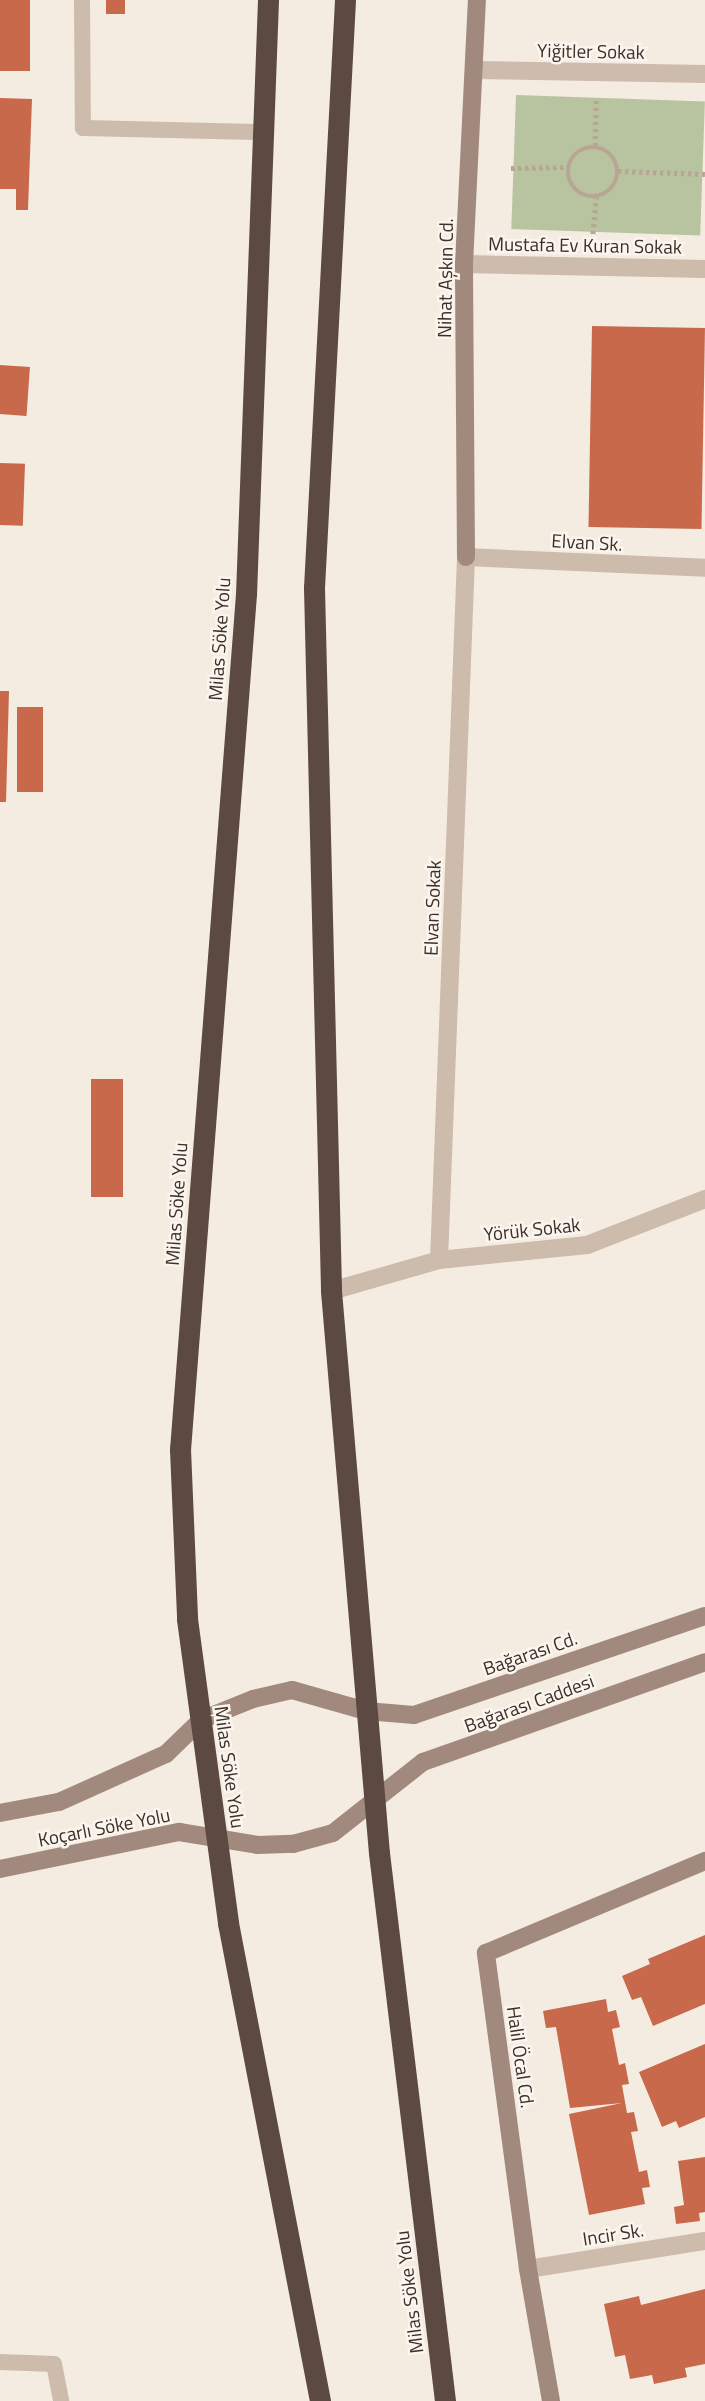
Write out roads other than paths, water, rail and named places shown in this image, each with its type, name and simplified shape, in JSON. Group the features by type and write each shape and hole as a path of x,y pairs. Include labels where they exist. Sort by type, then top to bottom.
{"highway":[{"name":"Milas Söke Yolu","path":"268,0 246,594 180,1449 187,1619 230,1936 320,2401"},
{"name":"Milas Söke Yolu","path":"345,0 314,588 331,1291 374,1798 445,2401"}],"main road":[{"name":"Nihat Aşkın Cd.","path":"466,557 464,264 478,0"},
{"name":"Bağarası Cd.","path":"366,1711 414,1715 705,1616"},
{"name":"Bağarası Caddesi","path":"374,1798 423,1762 705,1662"},
{"path":"201,1720 220,1709 292,1690 366,1711"},
{"name":"Koçarlı Söke Yolu","path":"0,1813 59,1802 166,1754 201,1720"},
{"path":"217,1840 293,1844 333,1833 374,1798"},
{"name":"Koçarlı Söke Yolu","path":"0,1869 179,1832 217,1840"},
{"name":"Halil Öcal Cd.","path":"551,2401 528,2269 486,1953 705,1861"}],"street":[{"name":"Yiğitler Sokak","path":"476,70 705,74"},
{"name":"Mustafa Ev Kuran Sokak","path":"464,264 705,269"},
{"name":"Elvan Sk.","path":"466,557 705,568"},
{"name":"Elvan Sokak","path":"439,1260 466,557"},
{"name":"Yörük Sokak","path":"331,1291 439,1260 587,1245 705,1199"},
{"name":"Incir Sk.","path":"528,2269 705,2241"}],"lane":[{"path":"82,0 83,128 263,132"},
{"path":"0,2362 54,2364 61,2401"}]}
